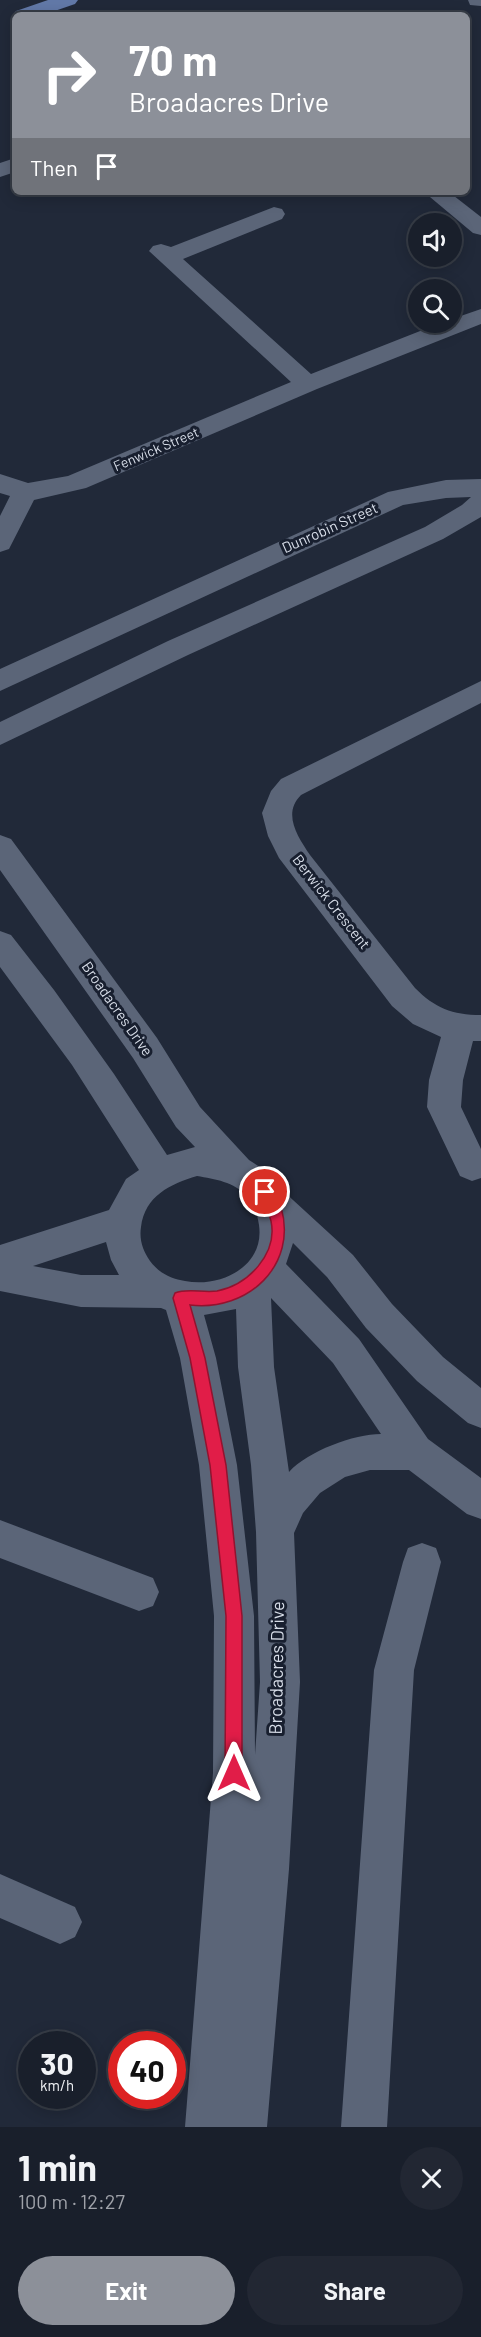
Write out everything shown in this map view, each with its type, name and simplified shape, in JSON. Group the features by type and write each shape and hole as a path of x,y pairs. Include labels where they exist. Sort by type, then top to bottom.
{"main road":[{"path":"33,12 68,0"}],"street":[{"path":"439,195 481,228"},
{"path":"274,214 164,254 308,384"},
{"name":"Fenwick Street","path":"0,482 25,492 51,489 76,482 308,384 481,316"},
{"name":"Dunrobin Street","path":"0,681 397,498 446,489 481,488"},
{"path":"0,543 25,492"},
{"path":"0,734 178,648 434,533 471,511 481,502"},
{"path":"145,613 178,648"},
{"name":"Berwick Crescent","path":"471,1028 444,1024 424,1014 398,990 292,852 277,822 282,795 291,787 481,691"},
{"name":"Broadacres Drive","path":"0,848 145,1048 188,1117 236,1168 258,1182 272,1201 279,1224 277,1246 259,1275 256,1367 270,1466 275,1532 280,1682 268,1869 244,2127"},
{"path":"0,944 57,1015 117,1102 159,1172"},
{"path":"471,1028 446,1080 444,1107 472,1166"},
{"name":"Broadacres Drive","path":"122,1221 129,1202 141,1185 159,1172 177,1164 196,1161 217,1162 236,1168"},
{"path":"272,1201 340,1266 380,1316 430,1369 481,1412"},
{"path":"0,1261 122,1221 122,1242 129,1262 144,1279 172,1295 198,1358 218,1465 234,1616 234,1773 208,2127"},
{"path":"0,1275 81,1291 172,1295 200,1300 237,1291 259,1275 346,1351 415,1452 481,1501"},
{"path":"275,1532 289,1500 308,1480 336,1462 370,1452 415,1452"},
{"path":"0,1539 139,1592"},
{"path":"364,2127 394,1670 422,1562"},
{"path":"0,1896 60,1922"}],"route":[{"path":"234,1773 234,1616 218,1465 198,1358 181,1298 200,1300 237,1291 253,1282 266,1268 277,1246 279,1224 272,1201 265,1192"}]}
